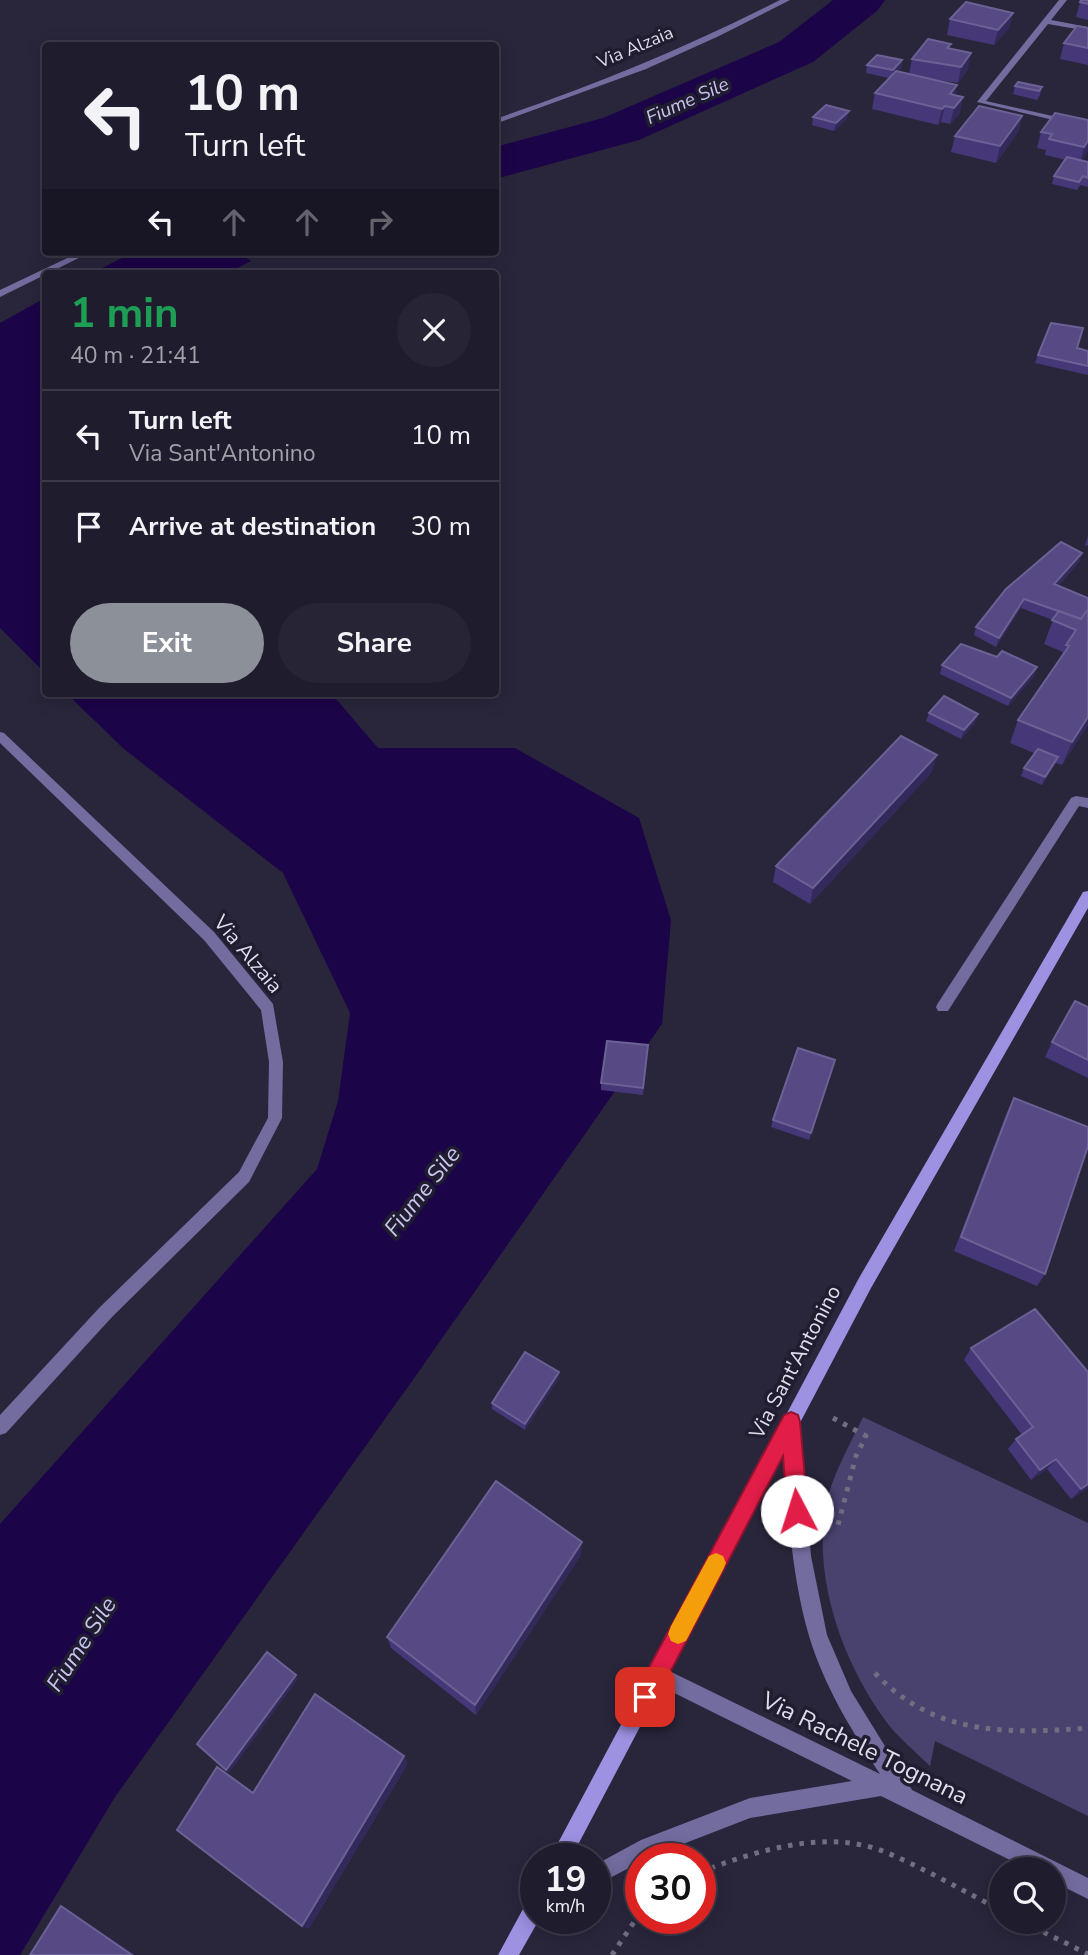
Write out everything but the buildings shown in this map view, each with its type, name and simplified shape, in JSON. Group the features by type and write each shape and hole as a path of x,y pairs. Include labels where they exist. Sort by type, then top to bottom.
{"main road":[{"name":"Via Sant'Antonino","path":"568,1843 791,1422 939,1151 1088,896"},
{"path":"509,1955 520,1934"}],"street":[{"name":"Via Alzaia","path":"499,121 593,86 751,19 786,0"},
{"path":"1063,0 981,102 1088,126"},
{"path":"1046,21 1088,29"},
{"path":"50,270 80,256"},
{"path":"0,294 42,274"},
{"name":"Via Alzaia","path":"0,736 209,936 268,1008 276,1062 275,1118 244,1177 106,1312 0,1427"},
{"path":"943,1007 1076,801 1088,803"},
{"path":"791,1422 797,1511 818,1636 843,1695 904,1797"},
{"name":"Via Rachele Tognana","path":"657,1674 1025,1857"},
{"path":"611,1867 649,1847 750,1808 881,1786"},
{"name":"Via Rachele Tognana","path":"1066,1878 1088,1889"}],"path":[{"path":"802,1402 866,1436 856,1456 843,1499 838,1535"},
{"path":"869,1665 881,1681 905,1699 958,1725 998,1731 1088,1728"},
{"path":"716,1866 792,1843 824,1842 862,1846 883,1851 989,1904"},
{"path":"612,1955 626,1934"},
{"path":"1047,1934 1088,1954"}],"shaded area":[{"path":"863,1417 1088,1523 1088,1816 935,1741 930,1766 895,1732 870,1698 836,1623 824,1570 823,1543 824,1516 830,1490"}],"water":[{"path":"126,256 244,256 251,261 234,270 98,270"},
{"path":"42,300 42,670 0,628 0,323"},
{"path":"70,697 334,697 378,748 515,748 639,818 671,920 662,1024 422,1367 115,1797 20,1955 0,1955 0,1524 317,1169 338,1101 350,1013 283,873 124,749"}],"waterway":[{"name":"Fiume Sile","path":"499,162 621,129 796,52 862,0"}],"slow traffic":[{"path":"678,1634 716,1563"}],"route":[{"path":"645,1697 791,1422 797,1511"}]}
